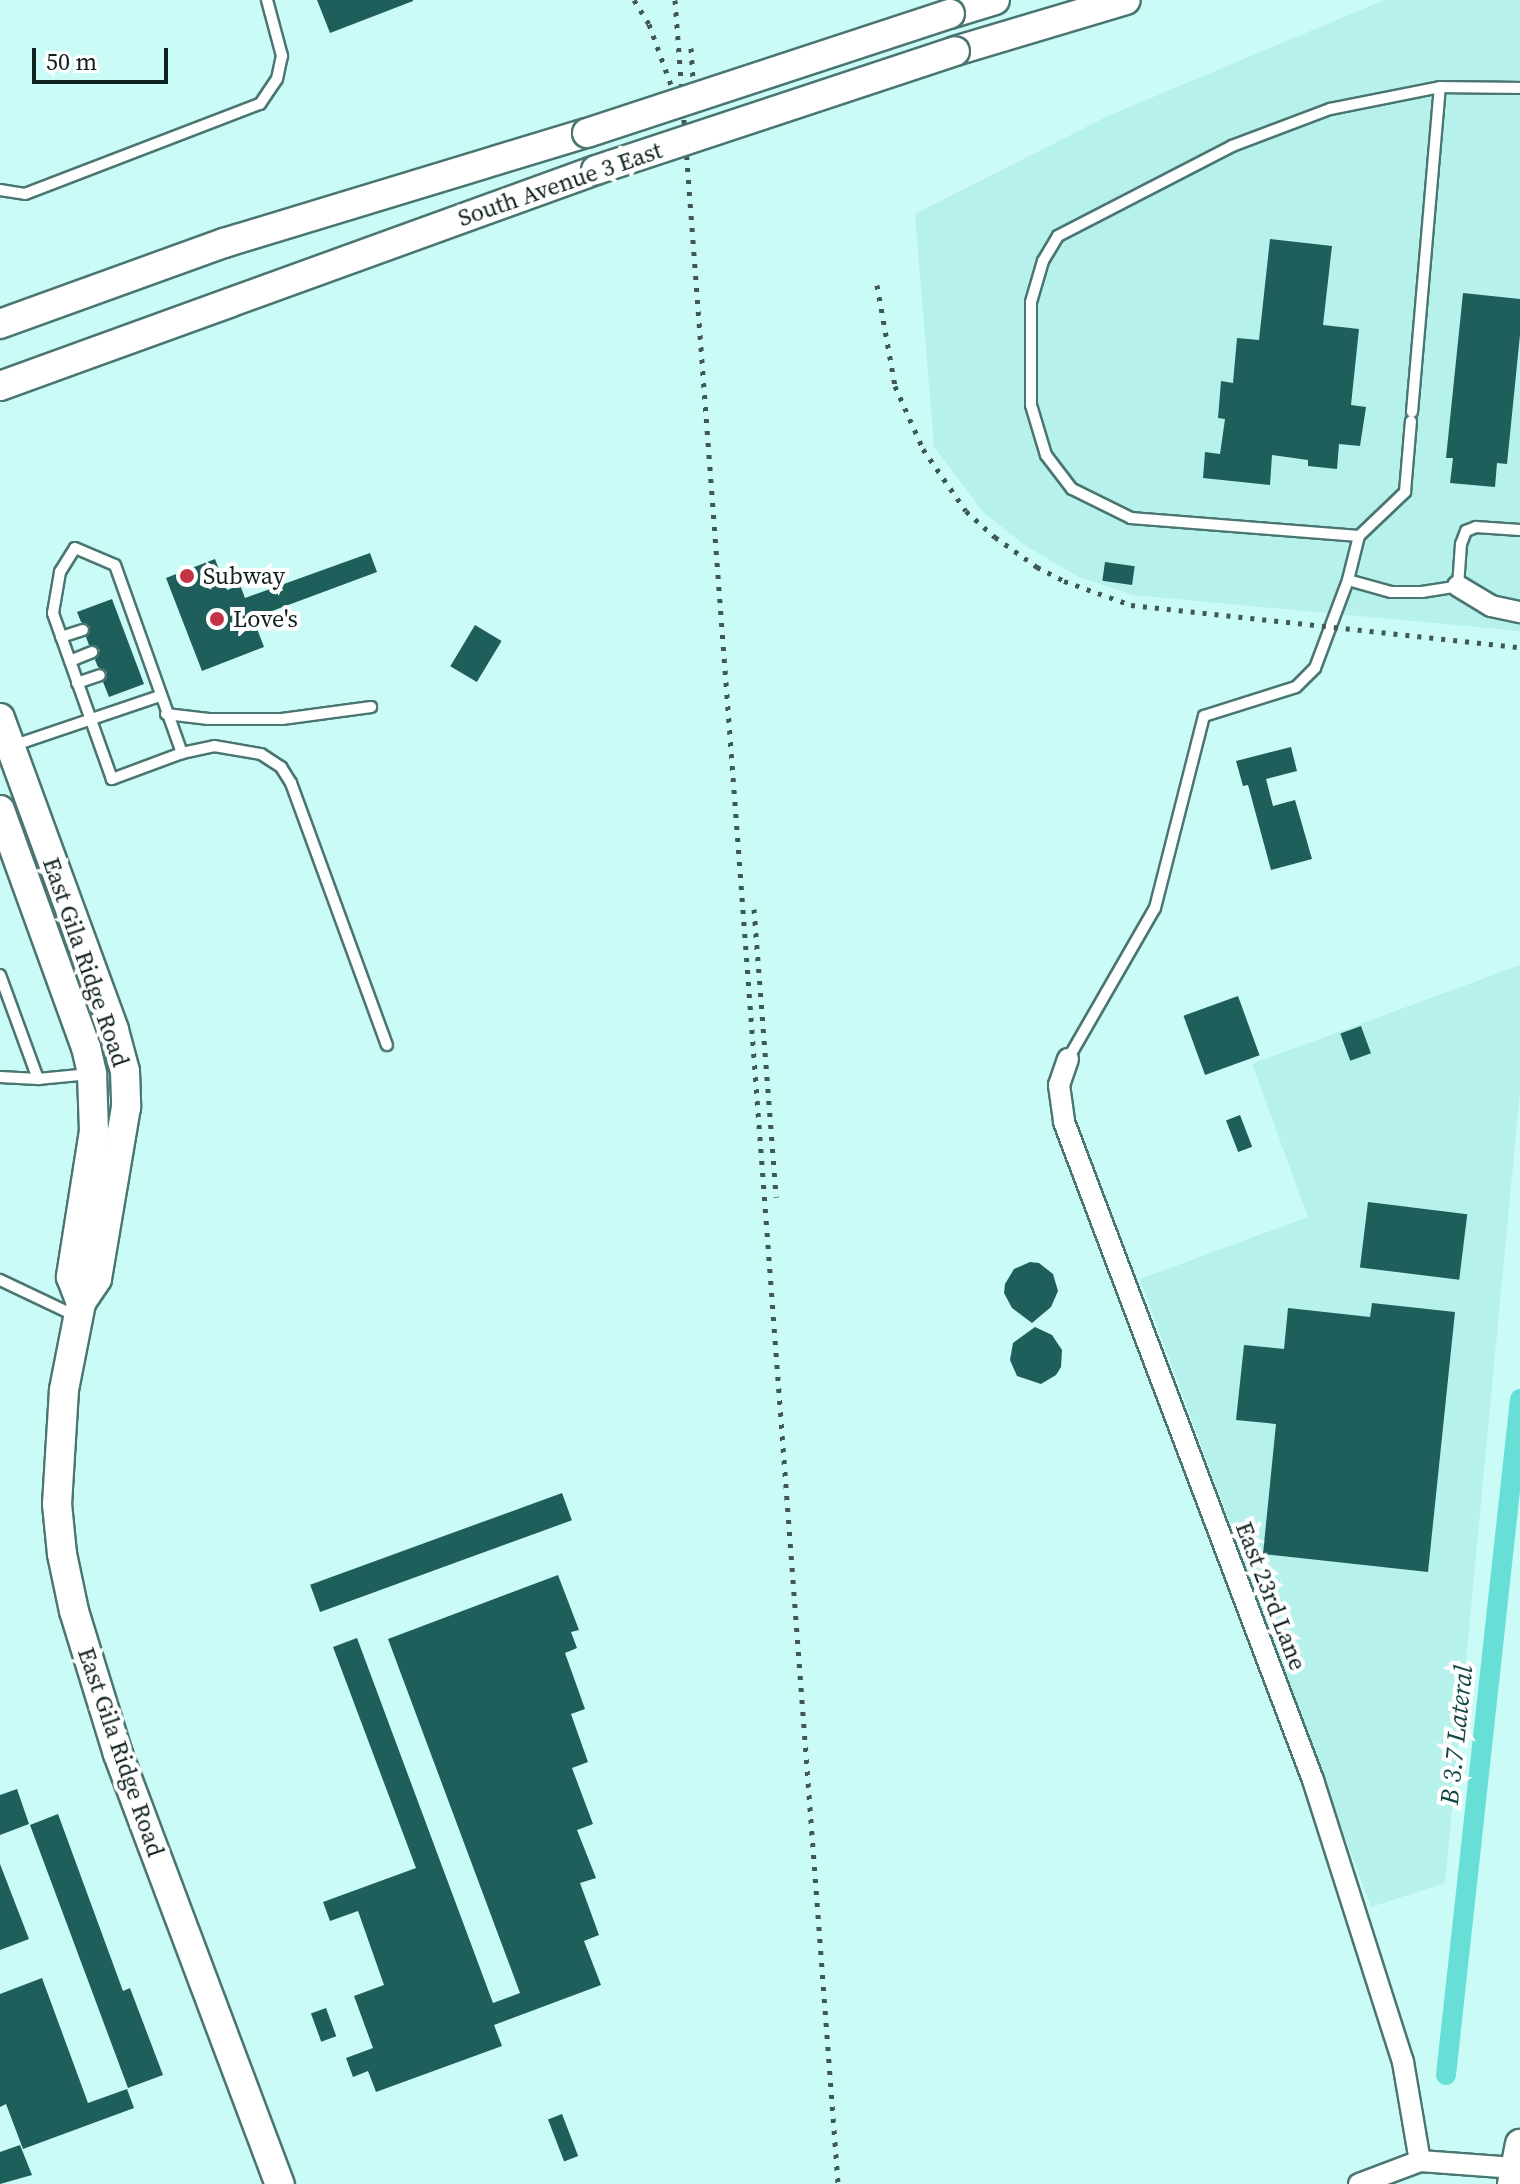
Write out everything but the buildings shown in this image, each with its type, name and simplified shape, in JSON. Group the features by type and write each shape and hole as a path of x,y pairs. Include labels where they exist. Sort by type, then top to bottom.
{"main road":[{"name":"South Avenue 3 East","path":"0,324 224,243 587,133 995,0"},
{"name":"South Avenue 3 East","path":"0,386 596,170 955,51 1126,0"},
{"name":"East Gila Ridge Road","path":"0,718 114,1030 125,1071 126,1107 97,1279 79,1310 64,1390 57,1504 74,1611 118,1754 280,2184"},
{"name":"East Gila Ridge Road","path":"0,810 86,1047 92,1074 94,1131 71,1277 79,1310"}],"street":[{"path":"1458,586 1491,606 1520,612"},
{"name":"East 23rd Lane","path":"1068,1059 1059,1085 1064,1122 1313,1780 1403,2062 1420,2161"},
{"path":"1359,2184 1420,2161 1516,2165"}],"lane":[{"path":"0,190 25,194 260,104 277,79 282,56 267,0"},
{"path":"1068,1059 1155,908 1204,716 1296,687 1315,668 1348,580 1359,536 1405,492 1440,87"},
{"path":"1359,536 1131,518 1072,489 1046,455 1031,405 1031,302 1043,261 1058,236 1232,146 1330,109 1440,87 1520,88"},
{"path":"1348,580 1391,592 1422,592 1458,586 1461,544 1466,531 1476,527 1520,530"},
{"path":"182,753 115,565 75,548 60,572 53,613 112,779 182,753 214,746 261,754 281,767 291,783 387,1045"},
{"path":"119,617 131,613"},
{"path":"61,637 83,630"},
{"path":"127,640 139,637"},
{"path":"70,661 92,652"},
{"path":"136,663 147,659"},
{"path":"77,683 100,675"},
{"path":"10,746 160,696"},
{"path":"166,714 209,719 282,719 371,707"},
{"path":"0,975 38,1079"},
{"path":"0,1077 38,1079 92,1074"},
{"path":"0,1280 79,1310"}],"shaded area":[{"path":"1384,0 1520,0 1520,631 1133,595 1079,577 1026,546 984,513 934,447 915,214 1108,116"},
{"path":"1520,965 1520,1091 1445,1883 1371,1907 1140,1279 1308,1217 1252,1064"}],"waterway":[{"name":"B 3.7 Lateral","path":"1446,2075 1520,1399"}],"railway":[{"path":"634,0 649,24 674,93"},
{"path":"675,0 838,2184"},
{"path":"691,48 695,112"},
{"path":"877,285 895,386 923,449 966,511 995,537 1037,567 1064,581 1131,605 1520,647"},
{"path":"754,909 776,1197"}],"place":[{"name":"Subway","path":"187,576"},
{"name":"Love's","path":"217,619"}]}
